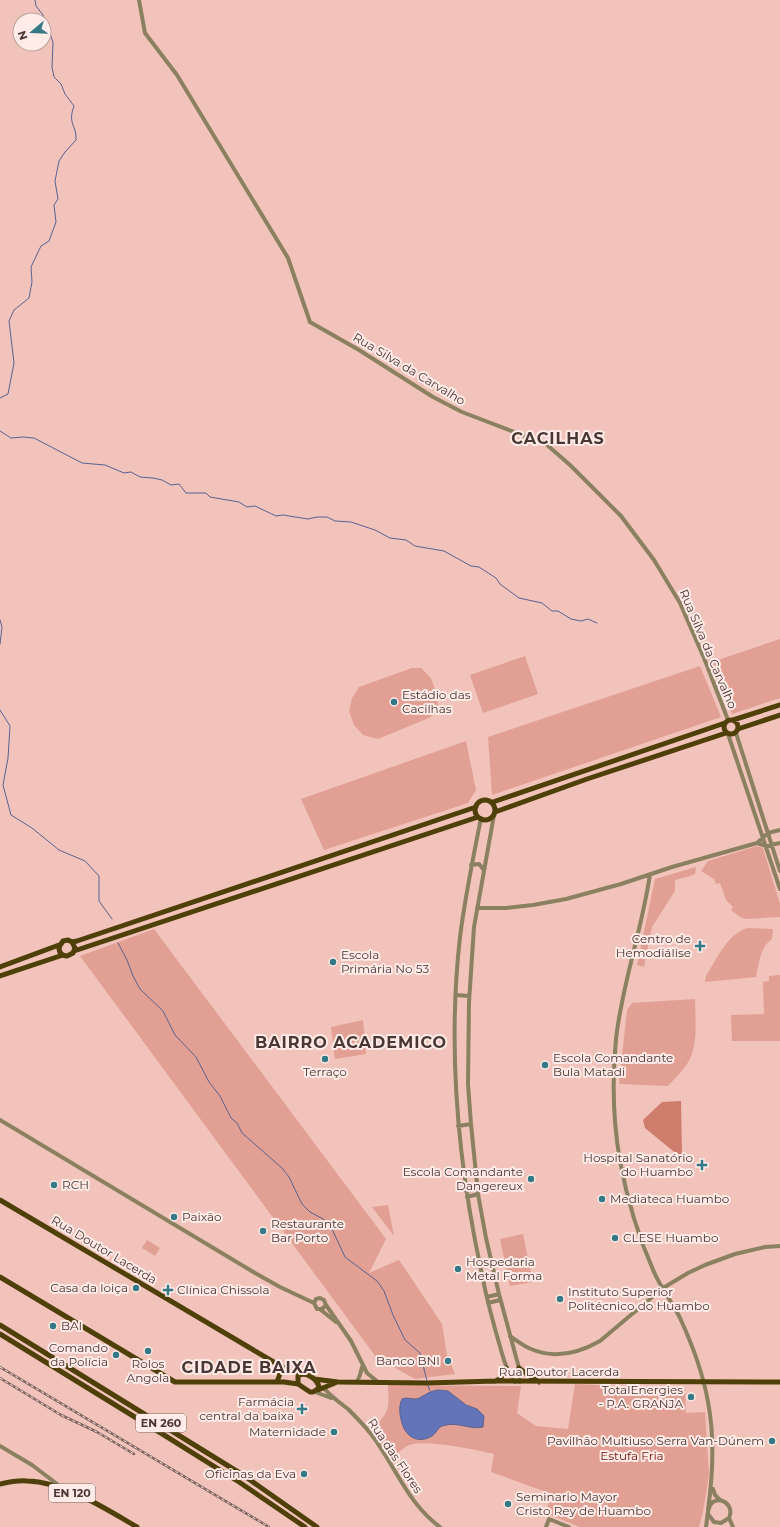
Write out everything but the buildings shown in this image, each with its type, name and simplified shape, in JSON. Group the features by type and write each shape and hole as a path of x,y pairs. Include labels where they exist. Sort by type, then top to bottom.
{"main road":[{"path":"479,818 476,812 476,807 478,802 483,800 492,802 728,721 780,705"},
{"path":"0,976 63,955 70,956 74,951 479,818 488,819 495,813 587,779 737,731 780,715"},
{"path":"728,721 737,724 737,731"},
{"path":"727,734 723,729 728,721"},
{"path":"492,802 495,807 495,813"},
{"path":"0,967 59,945 61,942 66,940 72,942 476,807"},
{"path":"72,942 75,948 74,951"},
{"path":"59,945 59,951 63,955"},
{"name":"Rua Doutor Lacerda","path":"0,1200 282,1368 290,1372 303,1374 316,1381 780,1382"},
{"path":"0,1277 175,1382 277,1382 298,1384 310,1392 318,1390 319,1385 316,1381"},
{"name":"EN 260","path":"0,1325 196,1445 243,1475 318,1527"},
{"path":"1,1335 6,1329"},
{"name":"EN 260","path":"1,1335 192,1452 239,1482 304,1527"},
{"path":"277,1382 282,1368"},
{"path":"496,1382 501,1378 506,1368"},
{"path":"519,1368 540,1382"},
{"path":"298,1384 298,1376 303,1374"},
{"name":"Rua Doutor Lacerda","path":"318,1390 338,1382"},
{"path":"97,1394 101,1387"},
{"path":"192,1452 196,1445"},
{"path":"198,1456 202,1449"},
{"name":"EN 120","path":"0,1484 27,1481 40,1482 65,1489 95,1503 137,1527"},
{"path":"285,1514 289,1508"}],"street":[{"name":"Rua Silva da Carvalho","path":"139,0 145,33 177,75 288,258 310,322 359,350 433,397 462,412 546,444 586,480 621,516 646,547 680,603 704,658 728,721"},
{"path":"737,731 780,869 774,869"},
{"path":"727,734 780,889"},
{"path":"495,813 477,908 469,996 468,1077 477,1189 500,1300 519,1368 517,1382"},
{"path":"479,818 460,938 456,995 454,1050 458,1126 471,1226 488,1303 506,1368 517,1382"},
{"path":"477,908 506,908 566,899 757,843 768,833 779,830"},
{"path":"779,830 772,835 772,838 775,842 780,843"},
{"path":"757,843 766,846 780,843"},
{"path":"471,865 479,864 484,869"},
{"path":"650,874 616,1039 613,1083 614,1102 620,1160 637,1231 646,1253 685,1330 704,1382 712,1425 713,1472 707,1527"},
{"path":"456,995 469,996"},
{"path":"0,1120 248,1269 280,1287 314,1303 315,1308 321,1310 341,1326"},
{"path":"458,1126 471,1124"},
{"path":"466,1191 477,1189"},
{"path":"467,1196 478,1194"},
{"path":"510,1335 530,1349 540,1352 554,1354 573,1352 589,1347 600,1341 663,1288 712,1262 754,1249 780,1246"},
{"path":"487,1298 499,1294"},
{"path":"314,1303 316,1299 320,1298 324,1300 351,1342 362,1366 369,1376 378,1382"},
{"path":"488,1303 500,1300"},
{"path":"321,1310 326,1305"},
{"path":"357,1382 362,1366"},
{"name":"Rua das Flores","path":"318,1390 347,1409 372,1435 417,1507 440,1527"},
{"name":"Rua das Flores","path":"318,1390 332,1398"},
{"path":"0,1446 32,1465 65,1489"},
{"path":"712,1484 714,1494 720,1500 725,1502 730,1508 731,1511 729,1518 733,1527"},
{"path":"720,1500 711,1504 708,1512 711,1520 726,1526"},
{"path":"707,1527 729,1518"},
{"path":"546,1527 549,1519 569,1527"},
{"path":"553,1527 556,1522"}],"green space":[{"path":"780,639 780,698 732,714 712,662"},
{"path":"525,656 538,694 483,713 470,675"},
{"path":"700,666 721,717 492,795 488,737"},
{"name":"Estádio das Cacilhas","path":"412,668 421,668 431,678 437,695 438,706 431,717 378,739 363,735 354,725 349,711 352,698 359,687"},
{"path":"466,741 476,790 468,803 324,850 301,799"},
{"path":"757,846 763,848 780,904 780,917 746,919 740,917 731,910 733,907 726,900 720,883 716,884 714,879 701,871 708,861"},
{"path":"696,867 695,874 675,880 675,891 652,927 644,967 637,965 655,879"},
{"path":"749,928 773,929 772,939 762,951 756,977 705,982 706,976 729,940 742,930"},
{"path":"154,929 386,1239 369,1273 399,1260 442,1324 447,1355 455,1374 415,1379 376,1357 80,956"},
{"path":"780,975 780,1041 732,1041 731,1015 764,1014 763,982 769,981 769,976"},
{"path":"695,999 695,1041 691,1057 680,1073 668,1086 619,1084 627,1010 632,1003"},
{"path":"363,1020 366,1054 335,1059 331,1027"},
{"path":"388,1205 394,1236 372,1207"},
{"path":"523,1234 533,1282 510,1286 500,1239"},
{"path":"147,1240 160,1248 155,1256 142,1248"},
{"name":"Estufa Fria","path":"575,1384 685,1389 686,1413 705,1412 709,1475 699,1527 580,1527 545,1513 552,1494 491,1472 494,1454 427,1443 409,1445 391,1458 372,1429 387,1410 388,1385 521,1386 517,1413 536,1426 568,1429"}],"shaded area":[{"path":"681,1101 682,1156 673,1151 645,1128 643,1120 662,1102"}],"water":[{"path":"438,1390 448,1391 466,1405 477,1409 484,1416 483,1427 474,1428 451,1424 439,1428 432,1436 428,1438 419,1439 411,1437 405,1430 401,1420 400,1409 402,1399 416,1399"}],"waterway":[{"path":"0,398 8,394 14,363 9,321 14,310 29,298 32,282 31,267 41,246 49,241 56,222 54,205 58,199 55,181 59,161 76,140 72,121 74,106 65,94 61,84 54,77 52,67 53,42 43,15 36,6 35,0"},
{"path":"0,431 11,438 34,438 82,463 105,465 124,473 131,472 140,477 162,480 171,485 179,484 186,493 206,493 210,497 239,502 247,507 255,506 276,516 283,515 308,519 327,517 335,521 351,522 375,530 390,538 406,540 415,546 444,551 471,566 479,567 496,578 500,584 519,598 542,603 552,611 558,611 571,619 581,621 588,619 597,623"},
{"path":"0,620 2,627 0,644"},
{"path":"0,710 10,726 8,758 3,785 11,815 32,828 59,850 85,861 99,876 99,901 112,919"},
{"path":"118,943 140,989 163,1011 175,1035 196,1057 209,1082 220,1096 231,1118 237,1123 242,1133 282,1168 289,1177 302,1204 310,1212 325,1220 332,1229 345,1257 377,1281 384,1291 405,1340 420,1353 427,1381"},
{"path":"428,1386 430,1391"}],"railway":[{"path":"0,1367 269,1527"},
{"path":"0,1378 61,1415 97,1432 134,1454"}],"place":[{"name":"Estádio das Cacilhas","path":"394,702"},
{"name":"Centro de Hemodiálise","path":"700,946"},
{"name":"Escola Primária No 53","path":"333,962"},
{"name":"Terraço","path":"325,1059"},
{"name":"Escola Comandante Bula Matadi","path":"545,1065"},
{"name":"Hospital Sanatório do Huambo","path":"702,1165"},
{"name":"Escola Comandante Dangereux","path":"531,1179"},
{"name":"RCH","path":"54,1185"},
{"name":"Mediateca Huambo","path":"602,1199"},
{"name":"Paixão","path":"174,1217"},
{"name":"Restaurante Bar Porto","path":"263,1231"},
{"name":"CLESE Huambo","path":"615,1238"},
{"name":"Hospedaria Metal Forma","path":"458,1269"},
{"name":"Casa da loiça","path":"136,1288"},
{"name":"Clínica Chissola","path":"168,1290"},
{"name":"Instituto Superior Politécnico do Huambo","path":"560,1299"},
{"name":"BAI","path":"53,1326"},
{"name":"Rolos Angola","path":"148,1351"},
{"name":"Comando da Polícia","path":"116,1355"},
{"name":"Banco BNI","path":"448,1361"},
{"name":"TotalEnergies - P.A. GRANJA","path":"691,1397"},
{"name":"Farmácia central da baixa","path":"302,1409"},
{"name":"Maternidade","path":"334,1432"},
{"name":"Pavilhão Multiuso Serra Van-Dúnem","path":"772,1441"},
{"name":"Oficinas da Eva","path":"304,1474"},
{"name":"Seminario Mayor Cristo Rey de Huambo","path":"508,1504"}],"district":[{"name":"CACILHAS","path":"558,438"},
{"name":"BAIRRO ACADEMICO","path":"351,1042"},
{"name":"CIDADE BAIXA","path":"249,1367"}]}
